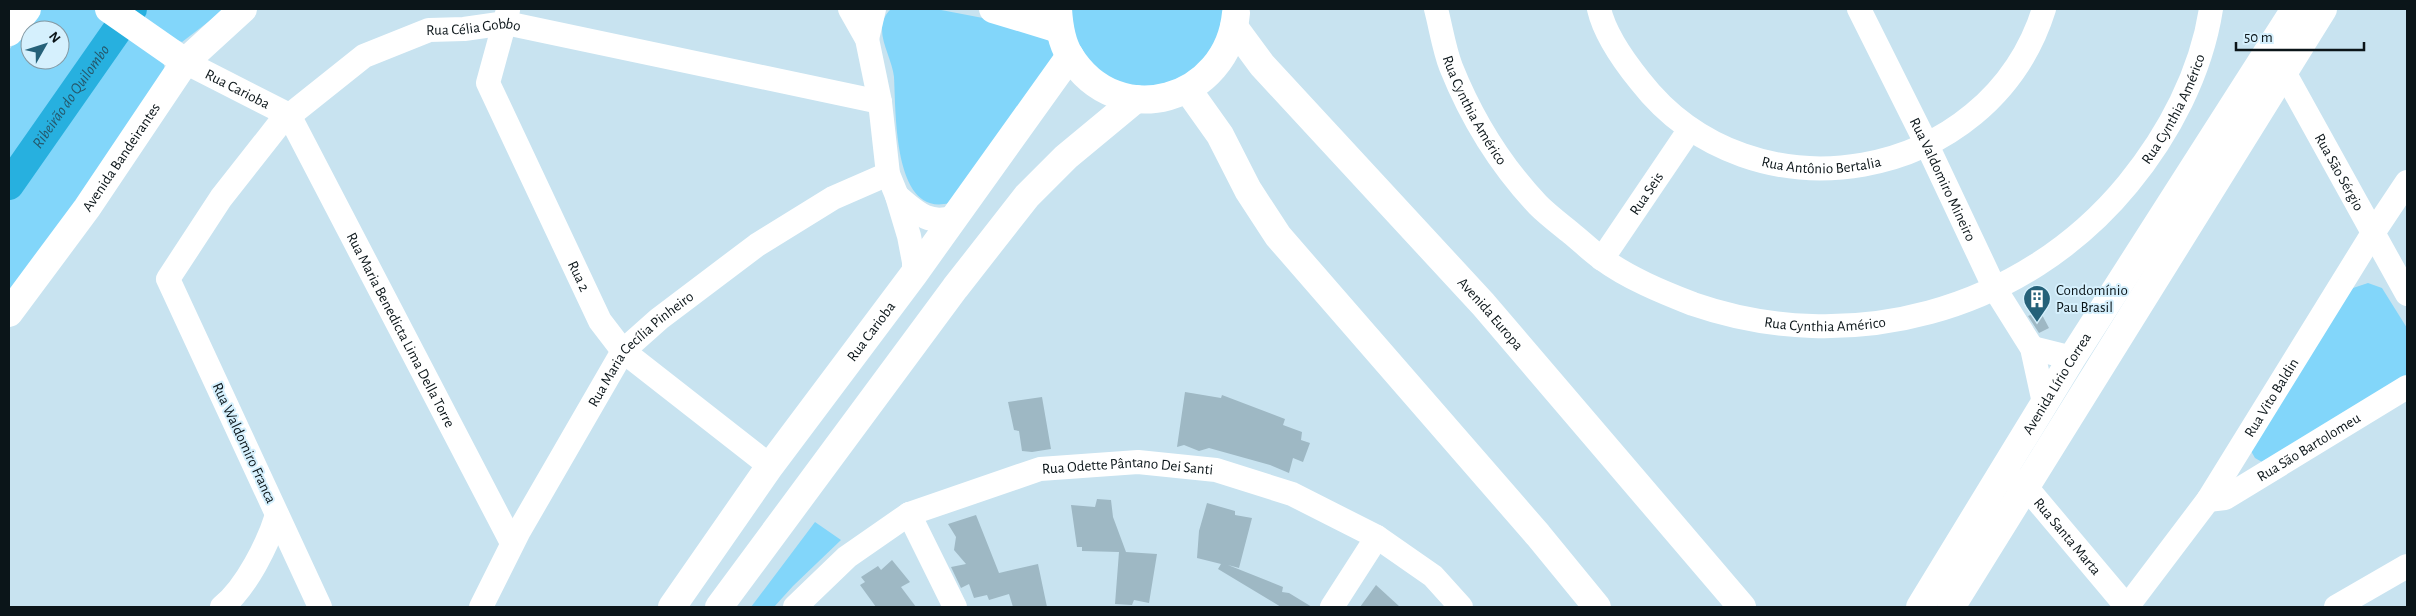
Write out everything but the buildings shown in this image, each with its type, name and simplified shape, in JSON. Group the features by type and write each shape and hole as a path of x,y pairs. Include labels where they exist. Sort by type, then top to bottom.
{"main road":[{"path":"9,32 27,9"},
{"path":"109,9 185,62"},
{"name":"Avenida Bandeirantes","path":"9,313 87,208 185,62 243,9"},
{"path":"992,9 1059,19 1070,56 1087,77 1110,92 1136,99 1162,98 1188,90 1210,74 1226,52 1235,18"},
{"name":"Avenida Lírio Correa","path":"1951,607 2026,487 2273,65 2295,9"},
{"name":"Avenida Lírio Correa","path":"1920,607 2072,358 2273,65 2323,9"},
{"name":"Avenida Europa","path":"1235,18 1262,65 1483,304 1742,607"},
{"name":"Rua Carioba","path":"672,607 770,466 914,274 1070,56"},
{"path":"1188,90 1220,135 1248,190 1278,236 1538,535 1597,607"},
{"path":"719,607 955,288 1028,196 1066,157 1136,99"}],"street":[{"path":"850,9 867,40 880,102 892,185 908,236 914,262 914,274"},
{"path":"867,40 874,9"},
{"name":"Rua Cynthia Américo","path":"1436,9 1451,66 1487,140 1538,206 1602,259 1662,293 1727,315 1795,326 1864,326 1931,313 1995,289 2054,254 2107,209 2151,156 2185,95 2208,30 2211,9"},
{"name":"Rua Antônio Bertalia","path":"1599,9 1621,57 1652,97 1690,129 1734,152 1782,166 1832,169 1881,162 1927,145 1963,123 1994,95 2020,62 2039,26 2044,9"},
{"name":"Rua Valdomiro Mineiro","path":"1859,9 1927,145 1995,289 2032,348 2044,403"},
{"name":"Rua Célia Gobbo","path":"168,279 221,198 280,123 364,56 429,30 464,29 507,16 880,102"},
{"name":"Rua 2","path":"507,16 488,83 600,321 623,351 770,466"},
{"name":"Rua Carioba","path":"185,62 289,115"},
{"name":"Rua São Sérgio","path":"2273,65 2374,233 2407,294"},
{"name":"Rua Maria Benedicta Lima Della Torre","path":"289,115 512,543"},
{"name":"Rua Seis","path":"1602,259 1690,129"},
{"name":"Rua Vito Baldin","path":"2127,607 2208,500 2407,182"},
{"path":"892,185 921,217 943,221 954,217"},
{"name":"Rua Maria Cecília Pinheiro","path":"481,607 512,543 623,351 659,319 766,239 833,198 892,185"},
{"name":"Rua Waldomiro Franca","path":"168,279 320,607"},
{"path":"2032,348 2072,358"},
{"name":"Rua São Bartolomeu","path":"2208,500 2226,498 2407,387"},
{"name":"Rua Odette Pântano Dei Santi","path":"795,607 847,557 909,514 1040,469 1138,462 1216,470 1292,494 1377,537 1433,576 1461,607"},
{"name":"Rua Santa Marta","path":"2003,472 2026,487 2127,607"},
{"path":"909,514 955,607"},
{"path":"222,607 257,561 269,540 277,515"},
{"path":"1332,607 1377,537"},
{"path":"2336,607 2407,566"}],"shaded area":[{"path":"40,9 97,9 162,56 165,70 123,135 9,294 9,50 20,35 20,70 70,70 70,20 32,20"},
{"path":"129,9 225,9 182,42 169,37"},
{"path":"891,9 936,9 1040,29 1052,41 1054,58 949,203 931,203 917,195 908,179 901,159 894,77 882,33 885,16"},
{"path":"1066,9 1227,9 1219,49 1163,91 1115,86 1079,55"},
{"path":"2368,283 2382,288 2407,328 2407,378 2262,462 2255,458 2251,451 2348,294 2353,288"},
{"path":"815,522 841,540 774,607 751,607"}],"waterway":[{"name":"Ribeirão do Quilombo","path":"9,185 132,9"}],"place":[{"name":"Condomínio Pau Brasil","path":"2037,323"}]}
